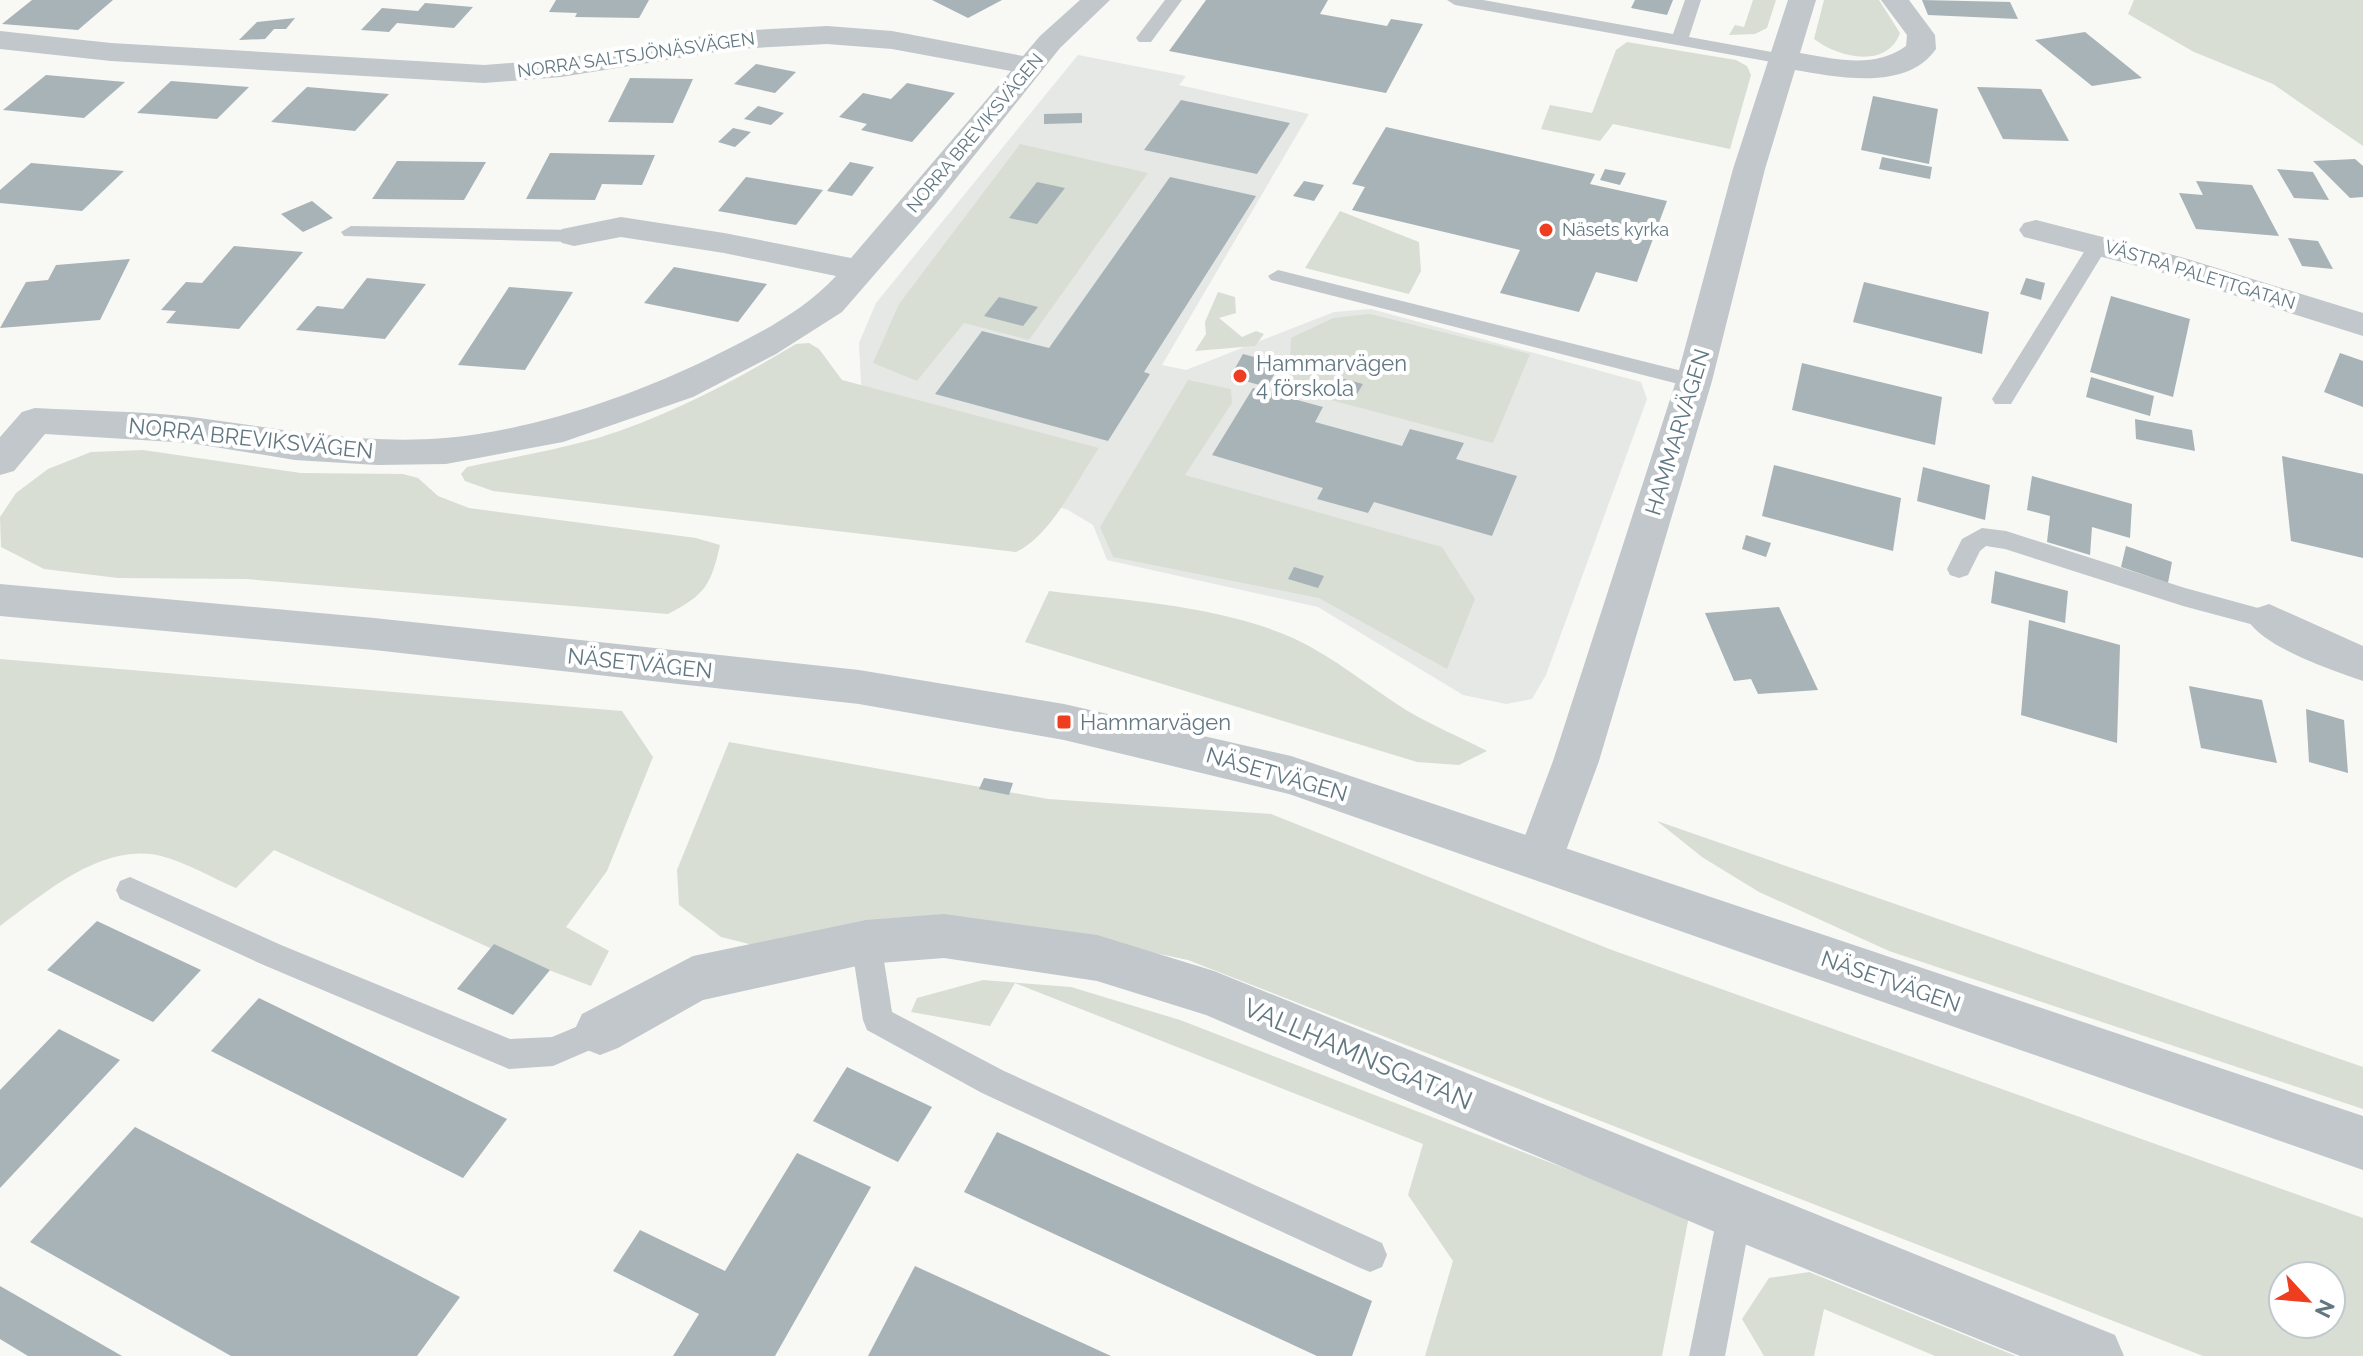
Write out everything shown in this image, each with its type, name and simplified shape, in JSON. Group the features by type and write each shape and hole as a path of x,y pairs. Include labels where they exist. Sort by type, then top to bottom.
{"street":[{"name":"NORRA BREVIKSVÄGEN","path":"0,462 18,421 190,430 295,447 377,452 446,451 563,429 621,411 718,371 830,304 922,199 1050,42 1096,0"},
{"name":"HAMMARVÄGEN","path":"1540,860 1576,761 1694,381 1749,169 1802,0"},
{"path":"1783,59 1847,69 1882,68 1910,59 1921,49 1921,35 1895,0"},
{"name":"NORRA SALTSJÖNÄSVÄGEN","path":"0,40 111,52 484,74 561,68 735,40 827,35 892,40 1030,66"},
{"path":"574,236 621,227 724,243 857,270"},
{"name":"VÄSTRA PALETTGATAN","path":"2036,230 2099,244 2258,290 2363,325"},
{"name":"NÄSETVÄGEN","path":"0,600 374,634 859,687 1178,746 1291,775 2363,1143"},
{"path":"2269,620 2363,664"},
{"name":"VALLHAMNSGATAN","path":"600,1031 693,979 866,942 944,936 1097,958 1214,994 1735,1212 2094,1356"}],"lane":[{"path":"1145,38 1174,0"},
{"path":"1455,0 1783,59"},
{"path":"1679,40 1693,0"},
{"path":"351,232 574,236"},
{"path":"2003,399 2099,244"},
{"path":"1278,276 1694,381"},
{"path":"1959,569 1971,545 1982,537 2006,540 2183,597 2269,620"},
{"path":"130,890 270,954 509,1054 553,1051 600,1031"},
{"path":"866,942 878,1020 993,1082 1370,1255"},
{"path":"1707,1356 1735,1212"}],"shaded area":[{"path":"1753,0 1776,0 1767,28 1755,34 1729,35 1735,25 1744,27"},
{"path":"1824,0 1879,0 1900,33 1885,52 1874,56 1849,55 1824,46 1814,39"},
{"path":"2134,0 2363,0 2363,146 2273,84 2194,52 2128,14"},
{"path":"1627,42 1736,60 1747,66 1751,75 1730,149 1613,124 1600,141 1541,129 1550,105 1592,113 1616,50"},
{"name":"Hammarvägen 4 förskola","path":"1078,55 1186,76 1179,85 1309,114 1162,365 1186,370 1334,312 1371,309 1641,382 1647,399 1546,675 1532,699 1506,704 1463,695 1318,607 1107,560 1093,525 1068,510 880,449 863,421 859,343 876,303"},
{"path":"1020,144 1148,173 1029,340 964,323 917,381 873,363 899,304"},
{"path":"1340,211 1419,242 1421,271 1409,294 1305,268"},
{"path":"1218,292 1235,297 1236,313 1219,318 1242,337 1256,331 1264,334 1255,346 1195,351 1206,334 1205,322"},
{"path":"1370,314 1530,354 1493,443 1289,389 1291,338 1333,318"},
{"path":"809,343 819,349 842,380 1099,448 1041,534 1016,552 493,491 465,481 461,474 467,467 565,446 624,429 700,397 796,344"},
{"path":"1188,380 1231,389 1232,403 1185,475 1442,547 1475,599 1447,669 1319,598 1113,557 1100,527"},
{"path":"143,450 301,473 403,474 418,478 438,496 469,508 696,538 720,545 704,587 690,601 668,614 246,579 118,578 44,569 1,547 0,517 16,493 48,469 91,452"},
{"path":"1049,591 1204,611 1264,627 1308,646 1406,710 1487,751 1459,765 1417,762 1025,642"},
{"path":"0,659 622,711 653,757 607,871 566,927 609,951 591,986 488,947 274,850 236,888 161,856 117,856 75,873 0,926"},
{"path":"729,742 1048,799 1271,814 1612,950 2363,1218 2363,1356 2203,1356 1188,960 1061,933 773,950 721,937 679,905 677,870"},
{"path":"1657,821 2363,1067 2363,1109 1889,951 1759,892 1702,857"},
{"path":"983,980 1071,987 1180,1020 1689,1216 1662,1356 1425,1356 1453,1261 1408,1195 1423,1144 1015,983 990,1026 911,1012 917,998"},
{"path":"1809,1272 2016,1356 1935,1356 1824,1309 1814,1356 1764,1356 1742,1319 1769,1278"}],"building":[{"path":"32,0 113,0 78,30 2,24"},
{"path":"556,0 649,0 639,18 575,17 577,13 549,12"},
{"path":"932,0 1002,0 968,18"},
{"path":"1206,0 1328,0 1320,14 1387,26 1391,19 1423,24 1386,93 1169,51"},
{"path":"1635,0 1673,0 1667,15 1631,8"},
{"path":"1922,0 2010,2 2018,19 1928,15"},
{"path":"425,3 473,7 454,28 397,23 389,32 361,30 382,8 418,11"},
{"path":"295,18 286,29 274,29 265,39 239,40 257,22"},
{"path":"2085,32 2142,78 2092,86 2035,40"},
{"path":"756,64 796,72 775,93 734,84"},
{"path":"46,75 125,82 84,118 3,110"},
{"path":"630,78 693,79 673,123 608,122"},
{"path":"171,81 249,87 217,119 137,113"},
{"path":"907,83 955,93 912,142 861,130 867,124 839,117 863,93 891,99"},
{"path":"307,87 389,94 355,131 271,122"},
{"path":"1977,87 2041,89 2069,141 2003,139"},
{"path":"1873,96 1938,109 1929,164 1861,150"},
{"path":"1181,100 1290,123 1257,174 1144,150"},
{"path":"758,106 784,113 771,125 744,119"},
{"path":"1082,113 1082,123 1044,124 1044,114"},
{"name":"Näsets kyrka","path":"1386,127 1595,174 1590,184 1667,201 1637,282 1596,272 1579,312 1500,293 1520,250 1352,210 1365,187 1352,184"},
{"path":"733,128 751,132 735,147 718,142"},
{"path":"550,153 655,155 642,185 602,184 595,200 526,199"},
{"path":"1882,157 1932,167 1930,179 1879,169"},
{"path":"2355,159 2363,166 2363,197 2350,198 2313,161"},
{"path":"397,161 486,162 464,200 372,199"},
{"path":"850,162 874,167 852,196 827,191"},
{"path":"31,163 124,171 82,211 0,203 0,190"},
{"path":"1605,169 1626,173 1620,185 1600,180"},
{"path":"2277,169 2313,172 2329,200 2294,198"},
{"path":"746,177 823,190 796,225 718,211"},
{"path":"1170,177 1256,196 1144,372 1150,374 1108,441 935,394 982,331 1049,348"},
{"path":"1304,181 1324,185 1314,201 1293,196"},
{"path":"2196,181 2252,185 2279,236 2196,229 2179,193 2203,195"},
{"path":"1037,182 1065,188 1037,224 1009,218"},
{"path":"312,201 333,218 303,232 281,214"},
{"path":"2288,238 2318,241 2333,269 2302,266"},
{"path":"234,246 303,252 239,329 166,323 176,311 161,310 186,282 202,283"},
{"path":"130,259 100,320 0,328 26,282 48,280 56,265"},
{"path":"674,267 767,284 738,322 644,303"},
{"path":"367,278 426,284 385,339 296,330 317,306 343,309"},
{"path":"2026,278 2045,283 2041,300 2020,294"},
{"path":"1864,282 1989,312 1982,354 1853,322"},
{"path":"509,287 573,292 525,370 458,365"},
{"path":"2111,296 2190,319 2173,397 2090,372"},
{"path":"999,297 1038,307 1023,326 984,316"},
{"path":"2340,353 2363,361 2363,407 2324,392"},
{"path":"1243,354 1280,364 1267,387 1230,377"},
{"path":"1802,363 1942,397 1935,445 1792,410"},
{"path":"2091,377 2154,396 2150,416 2086,397"},
{"path":"1340,378 1363,384 1354,399 1332,392"},
{"path":"1253,388 1323,407 1315,422 1402,446 1410,429 1464,443 1456,459 1517,476 1492,536 1374,502 1368,513 1317,499 1323,488 1212,455"},
{"path":"2135,419 2192,430 2195,451 2136,439"},
{"path":"2282,456 2363,474 2363,558 2291,541"},
{"path":"1774,465 1901,498 1893,551 1762,516"},
{"path":"1923,467 1990,485 1985,520 1917,501"},
{"path":"2032,476 2132,504 2130,538 2092,527 2090,555 2047,542 2050,516 2027,510"},
{"path":"1746,535 1771,543 1766,557 1742,549"},
{"path":"2126,546 2172,562 2168,583 2121,567"},
{"path":"1294,567 1324,576 1318,588 1288,579"},
{"path":"1995,571 2068,591 2065,623 1991,603"},
{"path":"1779,607 1818,690 1758,694 1751,679 1734,681 1705,613"},
{"path":"2029,620 2120,645 2117,743 2021,715"},
{"path":"2189,686 2262,700 2277,763 2201,748"},
{"path":"2306,709 2344,720 2348,773 2309,762"},
{"path":"984,778 1013,783 1009,795 979,789"},
{"path":"97,921 201,970 153,1022 47,970"},
{"path":"494,944 550,970 513,1015 457,989"},
{"path":"259,998 507,1119 463,1178 211,1051"},
{"path":"59,1029 120,1060 0,1188 0,1090"},
{"path":"847,1067 932,1107 898,1162 813,1121"},
{"path":"135,1127 460,1297 417,1356 231,1356 30,1242"},
{"path":"997,1132 1372,1301 1352,1356 1317,1356 964,1192"},
{"path":"797,1153 871,1187 775,1356 673,1356 699,1314 613,1271 640,1230 725,1271"},
{"path":"915,1266 1111,1356 868,1356"},
{"path":"0,1286 122,1356 28,1356 0,1339"}],"place":[{"name":"Näsets kyrka","path":"1546,230"},
{"name":"Hammarvägen 4 förskola","path":"1240,376"},
{"name":"Hammarvägen","path":"1064,722"}]}
